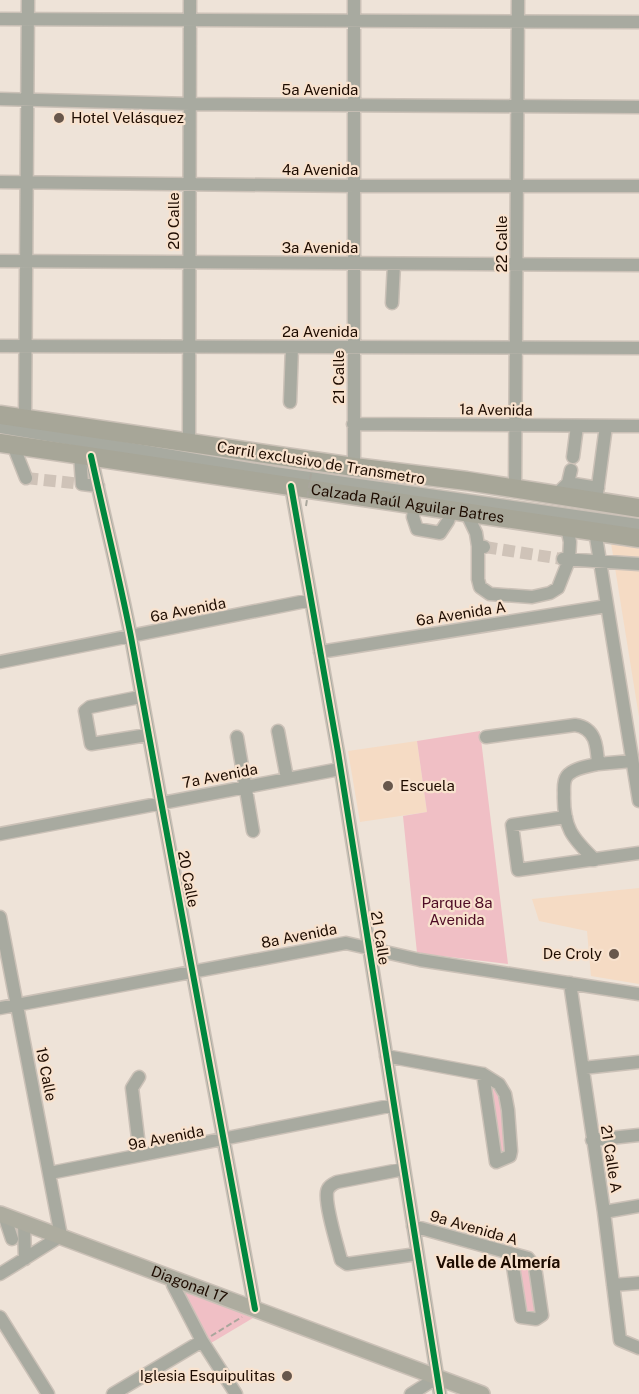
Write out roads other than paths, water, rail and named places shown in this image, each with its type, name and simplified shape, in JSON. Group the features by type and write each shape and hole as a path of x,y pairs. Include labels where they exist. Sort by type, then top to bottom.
{"highway":[{"name":"Calzada Raúl Aguilar Batres","path":"0,415 515,489 562,489 597,494 639,508"},
{"name":"Calzada Raúl Aguilar Batres","path":"6,444 639,538"}],"main road":[{"name":"Diagonal 17","path":"2,1214 482,1394"}],"street":[{"path":"25,418 28,0"},
{"name":"20 Calle","path":"189,443 190,0"},
{"name":"21 Calle","path":"354,0 354,467"},
{"name":"22 Calle","path":"515,489 518,0"},
{"path":"0,19 639,22"},
{"name":"5a Avenida","path":"0,99 190,104 639,107"},
{"name":"4a Avenida","path":"0,182 639,186"},
{"name":"3a Avenida","path":"0,261 639,265"},
{"path":"392,303 394,264"},
{"name":"2a Avenida","path":"0,346 639,348"},
{"path":"290,402 292,347"},
{"name":"1a Avenida","path":"353,424 639,426"},
{"path":"562,489 572,464 577,426"},
{"path":"597,494 606,426"},
{"name":"Carril exclusivo de Transmetro","path":"0,427 274,473 639,525"},
{"path":"6,444 26,478"},
{"path":"86,455 82,484 98,486"},
{"name":"20 Calle","path":"86,455 98,486 130,636 255,1309"},
{"name":"21 Calle","path":"291,486 340,769 440,1394"},
{"path":"415,504 413,517 417,529 436,534 440,533 459,511 476,532 481,547 478,579 480,587 490,594 532,597 550,593 558,588 570,542 567,527"},
{"path":"595,531 634,758 639,801"},
{"path":"566,559 639,564"},
{"name":"6a Avenida","path":"0,662 311,600"},
{"name":"6a Avenida A","path":"320,652 607,606"},
{"path":"140,697 90,707 85,711 91,744 147,735"},
{"path":"486,737 575,725 583,726 594,737 598,764"},
{"path":"278,730 287,778"},
{"path":"237,737 253,831"},
{"path":"595,860 572,836 566,817 564,783 567,776 576,770 634,758"},
{"name":"7a Avenida","path":"0,834 340,769"},
{"path":"566,817 512,825 518,870 639,853"},
{"name":"19 Calle","path":"0,917 61,1236"},
{"name":"8a Avenida","path":"0,1008 346,943 420,960 639,994"},
{"name":"21 Calle A","path":"570,983 604,1212 620,1340 639,1348"},
{"path":"386,1056 483,1074 499,1084 505,1094 508,1110 511,1151 510,1156 496,1162 483,1074"},
{"path":"583,1068 639,1062"},
{"path":"139,1077 132,1088 140,1155"},
{"name":"9a Avenida","path":"50,1173 394,1105"},
{"path":"592,1140 639,1135"},
{"path":"404,1169 337,1182 330,1186 327,1192 329,1208 341,1260 347,1264 417,1254"},
{"path":"604,1212 639,1206"},
{"path":"2,1214 20,1240 25,1259"},
{"path":"20,1240 24,1223"},
{"name":"9a Avenida A","path":"412,1226 528,1258 535,1266 542,1315 536,1319 521,1317 511,1254"},
{"path":"0,1274 61,1236"},
{"path":"172,1278 202,1341 231,1392"},
{"path":"613,1285 639,1283"},
{"path":"0,1317 48,1394"},
{"path":"113,1394 202,1341"},
{"path":"411,1394 438,1377"}],"tunnel":[{"path":"26,478 82,484"},
{"path":"485,547 562,559"}],"place":[{"name":"Hotel Velásquez","path":"59,118"},
{"name":"Escuela","path":"388,786"},
{"name":"De Croly","path":"614,954"},
{"name":"Iglesia Esquipulitas","path":"287,1376"}],"district":[{"name":"Valle de Almería","path":"498,1262"}],"park label":[{"name":"Parque 8a Avenida","path":"457,912"}]}
